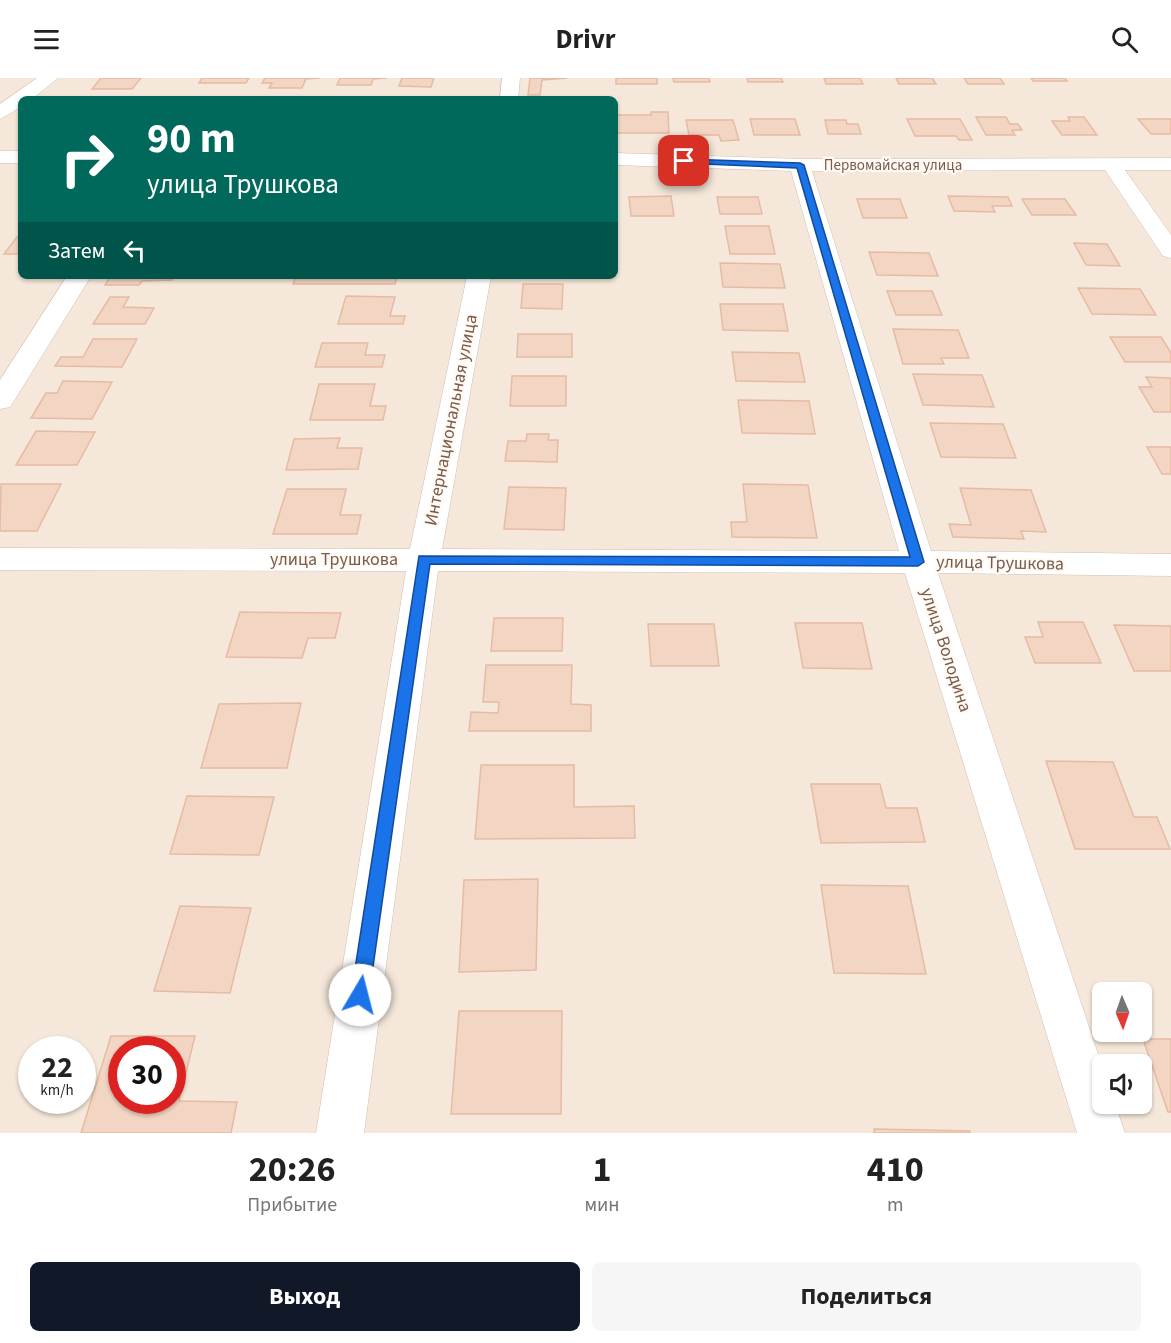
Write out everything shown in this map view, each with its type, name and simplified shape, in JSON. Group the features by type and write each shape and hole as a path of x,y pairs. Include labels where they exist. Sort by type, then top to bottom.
{"street":[{"path":"24,96 49,78"},
{"path":"509,96 511,78"},
{"path":"0,113 18,100"},
{"path":"0,157 18,157"},
{"name":"Первомайская улица","path":"618,159 800,165 1112,166 1171,164"},
{"name":"улица Володина","path":"800,165 918,562 1101,1133"},
{"path":"1112,166 1171,251"},
{"path":"0,401 77,279"},
{"name":"Интернациональная улица","path":"340,1133 424,559 478,279"},
{"name":"улица Трушкова","path":"0,559 424,559 1171,565"}],"shaded area":[{"path":"0,78 1171,78 1171,1133 0,1133"}],"building":[{"path":"101,78 141,78 132,89 92,89"},
{"path":"202,78 249,78 246,83 199,83"},
{"path":"265,78 320,78 306,79 302,88 269,88 272,83 262,83"},
{"path":"340,78 387,78 373,79 371,85 337,85"},
{"path":"402,78 434,78 431,87 399,86"},
{"path":"530,78 567,78 542,80 540,95 528,95"},
{"path":"616,78 657,78 657,84 616,84"},
{"path":"673,78 709,78 710,82 674,82"},
{"path":"747,78 781,78 783,82 748,82"},
{"path":"824,78 860,78 863,84 826,84"},
{"path":"896,78 932,78 936,84 899,84"},
{"path":"964,78 1000,78 1004,84 968,84"},
{"path":"1031,78 1065,78 1067,81 1033,81"},
{"path":"651,112 668,112 669,133 618,133 618,115 651,115"},
{"path":"976,117 1006,117 1010,124 1018,124 1022,130 1012,130 1015,135 986,135"},
{"path":"1068,117 1084,117 1097,135 1062,135 1052,121 1070,121"},
{"path":"750,119 795,119 800,135 754,135"},
{"path":"907,119 960,119 972,140 959,140 956,136 915,136"},
{"path":"1138,119 1171,119 1171,134 1151,134"},
{"path":"686,120 733,120 739,140 721,141 719,135 689,135"},
{"path":"825,120 846,120 847,124 858,124 861,134 828,134"},
{"path":"671,196 674,216 631,216 629,197"},
{"path":"948,196 1008,197 1012,206 992,206 995,212 954,211"},
{"path":"717,197 758,197 762,214 720,214"},
{"path":"857,199 900,199 907,218 863,218"},
{"path":"1022,199 1065,199 1076,215 1032,215"},
{"path":"725,226 769,226 775,254 730,254"},
{"path":"17,237 18,237 18,254 4,254"},
{"path":"1074,243 1107,244 1120,266 1086,265"},
{"path":"869,252 929,253 938,276 877,275"},
{"path":"720,263 780,264 785,288 723,287"},
{"path":"109,279 172,279 142,281 139,285 105,285"},
{"path":"295,279 396,279 395,284 293,284"},
{"path":"523,284 563,284 562,309 521,308"},
{"path":"1078,288 1140,289 1156,315 1092,314"},
{"path":"887,291 932,291 942,315 896,315"},
{"path":"346,296 395,297 390,316 405,316 403,324 338,324"},
{"path":"110,297 129,297 123,307 154,308 145,324 93,324"},
{"path":"720,304 783,304 788,331 723,330"},
{"path":"893,329 958,330 969,358 941,358 944,364 903,364"},
{"path":"518,334 572,334 572,357 517,357"},
{"path":"1110,337 1161,337 1171,353 1171,362 1125,362"},
{"path":"93,339 137,339 122,367 55,366 61,357 83,357"},
{"path":"322,343 368,343 365,355 385,355 382,367 315,367"},
{"path":"732,352 799,353 805,382 736,381"},
{"path":"913,374 982,375 994,407 923,405"},
{"path":"512,376 566,376 566,406 510,406"},
{"path":"1146,377 1171,378 1171,412 1154,412 1139,387 1152,387"},
{"path":"63,381 112,382 92,419 31,418 46,393 57,393"},
{"path":"319,384 375,384 370,406 386,406 383,420 310,420"},
{"path":"738,400 809,401 815,434 742,433"},
{"path":"930,423 1003,424 1016,458 941,457"},
{"path":"36,431 95,432 77,465 16,465"},
{"path":"527,434 549,434 548,440 558,440 557,462 505,461 508,441 526,441"},
{"path":"340,438 337,448 362,448 358,469 286,470 294,439"},
{"path":"1147,447 1171,447 1171,474 1162,474"},
{"path":"1,484 61,484 37,531 0,531"},
{"path":"743,484 808,485 817,538 732,537 731,522 747,522"},
{"path":"509,487 566,488 564,530 504,529"},
{"path":"960,488 1031,490 1046,532 1021,531 1024,539 953,537 949,524 971,525"},
{"path":"287,489 346,489 340,515 361,515 357,534 273,534"},
{"path":"240,612 341,613 335,638 308,638 302,658 226,657"},
{"path":"494,618 563,618 562,651 491,651"},
{"path":"1038,622 1083,622 1101,663 1035,663 1025,637 1043,637"},
{"path":"795,623 862,623 872,669 803,668"},
{"path":"648,624 714,624 719,666 651,666"},
{"path":"1114,625 1171,626 1171,671 1134,671"},
{"path":"486,665 572,665 571,704 591,705 591,731 469,731 471,712 498,713 499,702 483,702"},
{"path":"301,703 287,768 201,768 219,704"},
{"path":"1046,761 1113,762 1134,817 1157,817 1170,849 1075,849"},
{"path":"481,765 574,765 574,807 634,806 635,838 475,839"},
{"path":"811,784 880,784 886,808 917,808 925,842 821,843"},
{"path":"187,796 274,797 259,855 170,854"},
{"path":"538,879 536,970 459,972 464,880"},
{"path":"821,885 908,886 926,974 834,973"},
{"path":"180,906 251,908 230,993 154,991"},
{"path":"459,1011 562,1011 561,1114 451,1114"},
{"path":"186,1036 195,1036 186,1073"},
{"path":"1152,1039 1171,1039 1171,1112 1168,1112 1152,1065 1152,1054 1148,1054 1144,1042 1152,1042"},
{"path":"108,1046 108,1114 186,1114 186,1101 237,1102 231,1133 81,1133 87,1114 96,1114 96,1084"},
{"path":"874,1129 970,1131 970,1133 874,1133"}],"route":[{"path":"360,995 424,559 918,562 800,165 684,161"}]}
